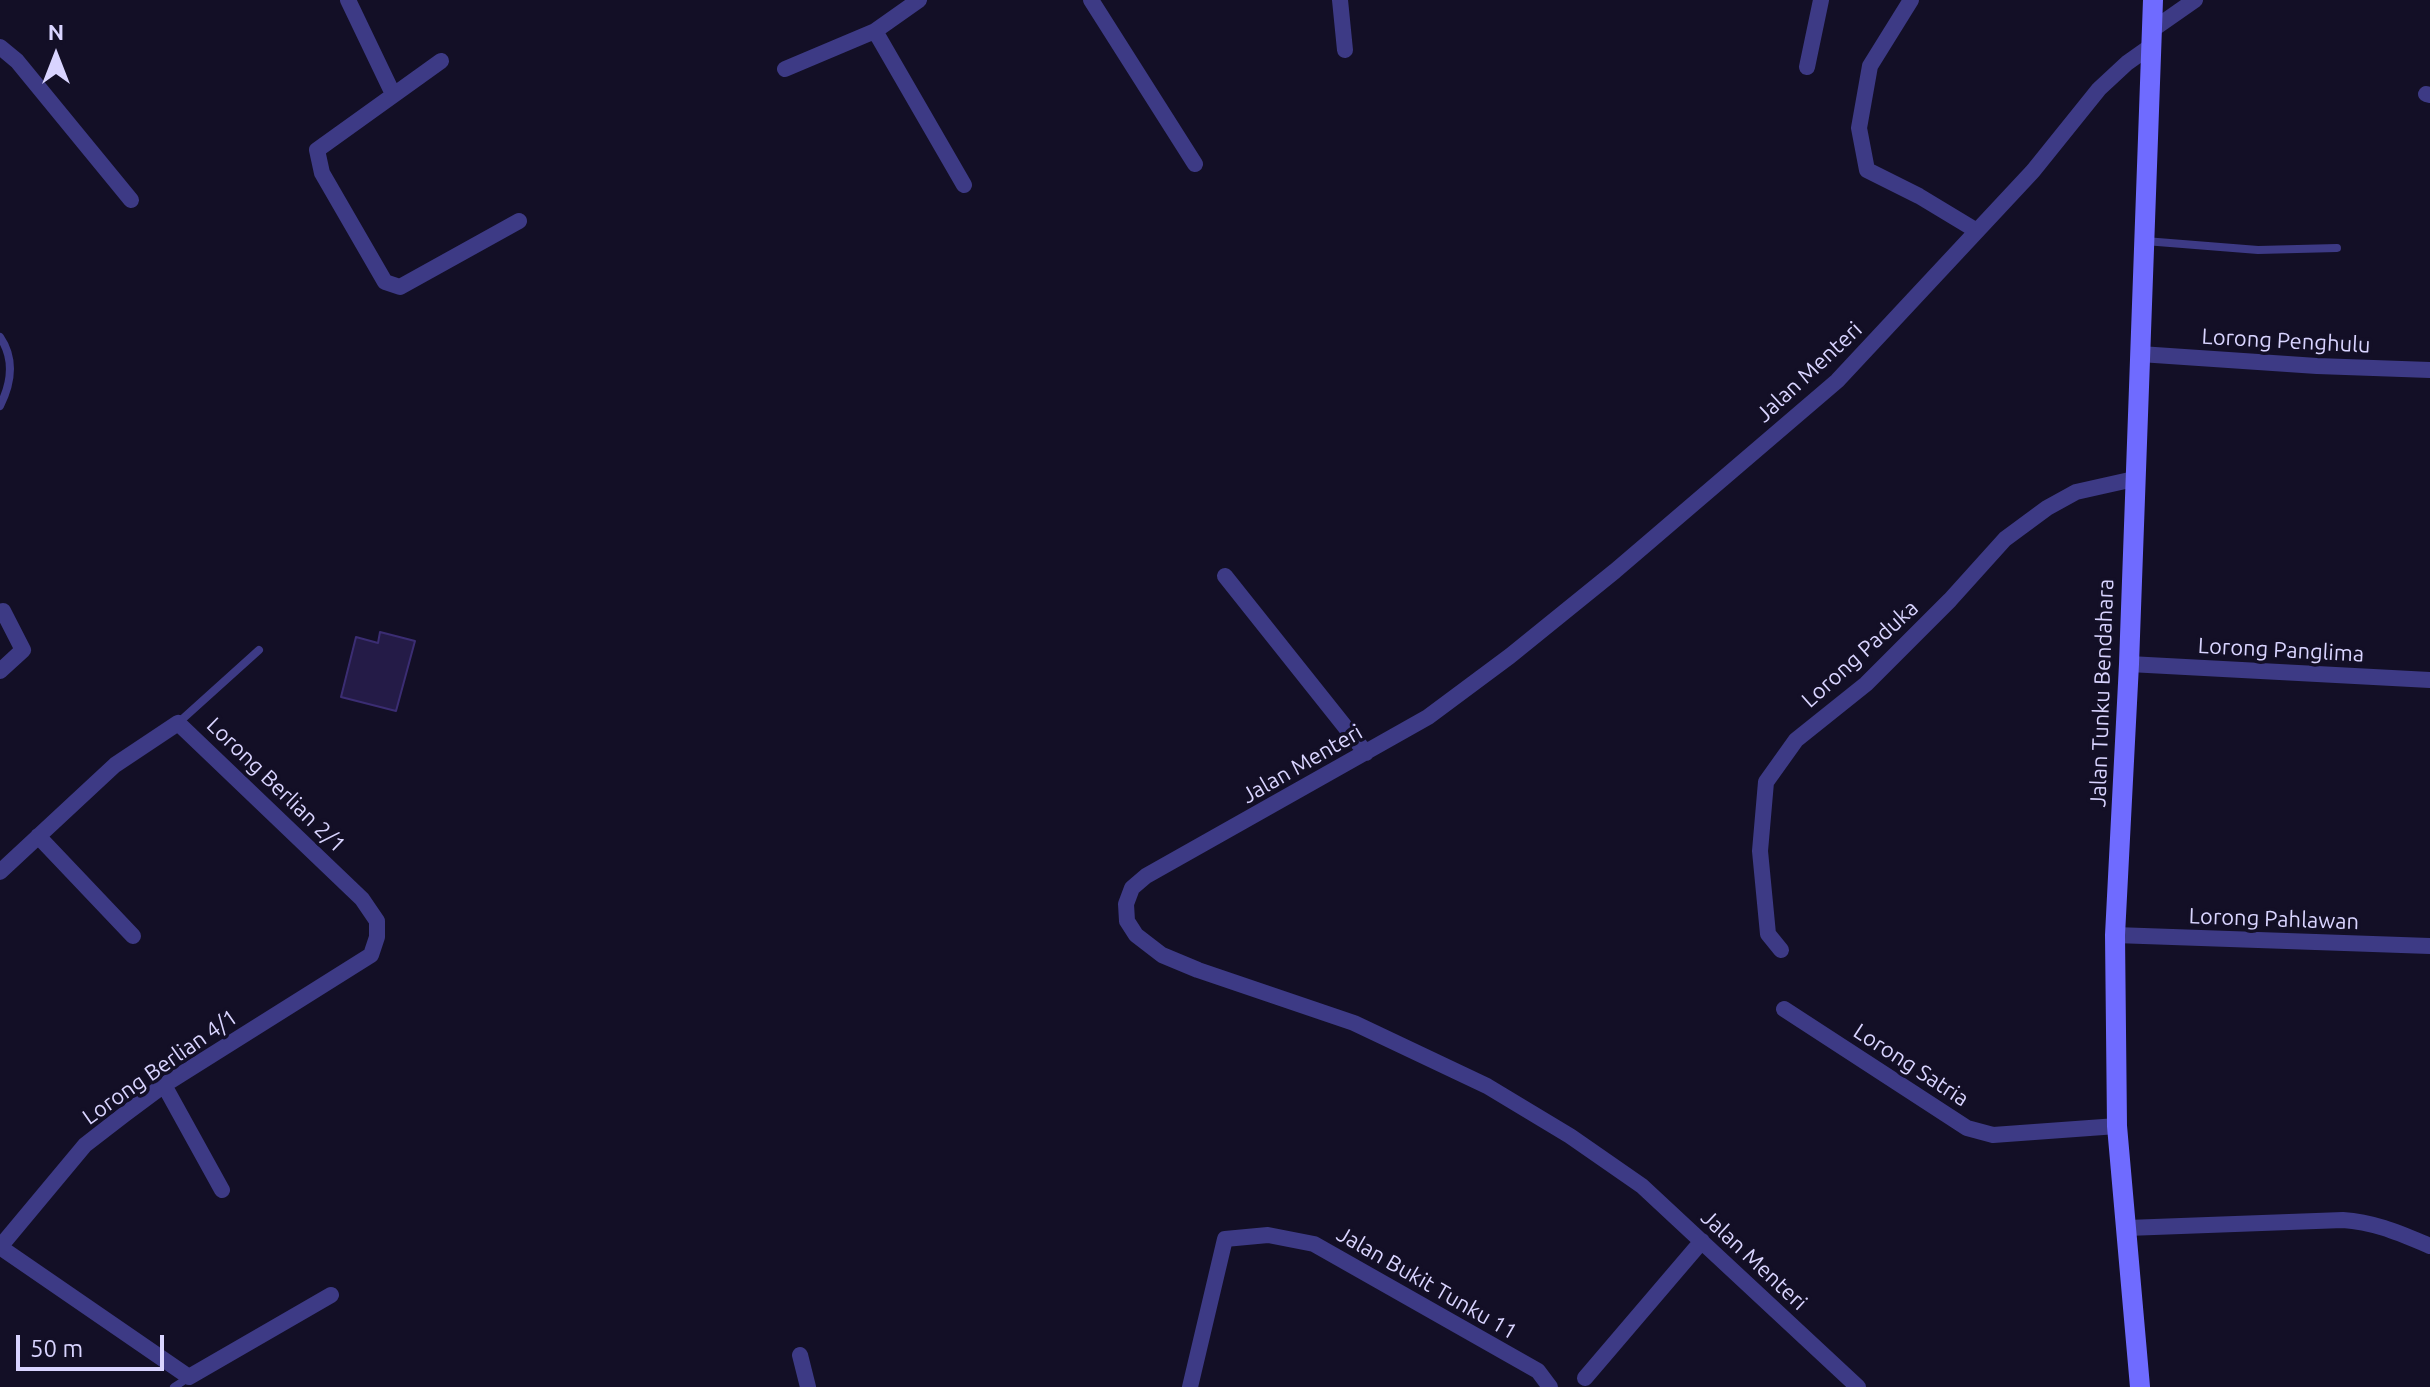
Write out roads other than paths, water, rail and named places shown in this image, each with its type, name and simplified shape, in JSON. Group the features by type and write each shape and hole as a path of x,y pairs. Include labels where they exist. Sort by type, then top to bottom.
{"street":[{"path":"348,0 393,94"},
{"path":"785,69 875,31 919,0"},
{"path":"1091,0 1195,164"},
{"path":"1340,0 1345,50"},
{"path":"1807,67 1821,0"},
{"path":"1911,0 1870,66 1859,128 1867,170 1919,196 1977,231"},
{"name":"Jalan Tunku Bendahara","path":"2140,1387 2117,1126 2115,935 2129,664 2153,0"},
{"name":"Jalan Menteri","path":"1858,1387 1642,1186 1570,1136 1487,1086 1354,1023 1162,955 1136,935 1127,921 1126,904 1132,888 1146,876 1428,717 1510,656 1627,561 1837,381 2033,171 2099,89 2195,0"},
{"path":"875,31 964,185"},
{"path":"0,47 17,61 131,200"},
{"path":"441,61 317,150 322,173 385,282 400,287 519,221"},
{"name":"Lorong Penghulu","path":"2140,354 2430,370"},
{"name":"Lorong Paduka","path":"1781,950 1768,934 1760,851 1766,782 1796,740 1866,684 1950,600 2005,539 2047,508 2076,492 2134,479"},
{"path":"1225,576 1366,753"},
{"path":"0,671 23,650 1,608"},
{"name":"Lorong Panglima","path":"2129,664 2430,680"},
{"name":"Lorong Berlian 2/1","path":"0,872 115,765 178,723 362,899 377,921 377,937 371,955"},
{"path":"38,836 133,936"},
{"name":"Lorong Pahlawan","path":"2115,935 2430,946"},
{"name":"Lorong Berlian 4/1","path":"0,1247 85,1145 164,1085 371,955"},
{"name":"Lorong Satria","path":"1784,1009 1967,1128 1993,1135 2117,1126"},
{"path":"164,1085 222,1190"},
{"path":"2127,1228 2363,1221 2430,1246"},
{"name":"Jalan Bukit Tunku 11","path":"1190,1387 1225,1239 1268,1235 1314,1244 1538,1371 1550,1387"},
{"path":"1585,1378 1702,1241"},
{"path":"0,1247 189,1377 331,1295"},
{"path":"800,1355 808,1387"}],"lane":[{"path":"2144,241 2258,250 2337,248"},
{"path":"0,337 8,349 10,363 8,389 0,406"},
{"path":"178,723 259,650"},
{"path":"174,1387 189,1377"}]}
